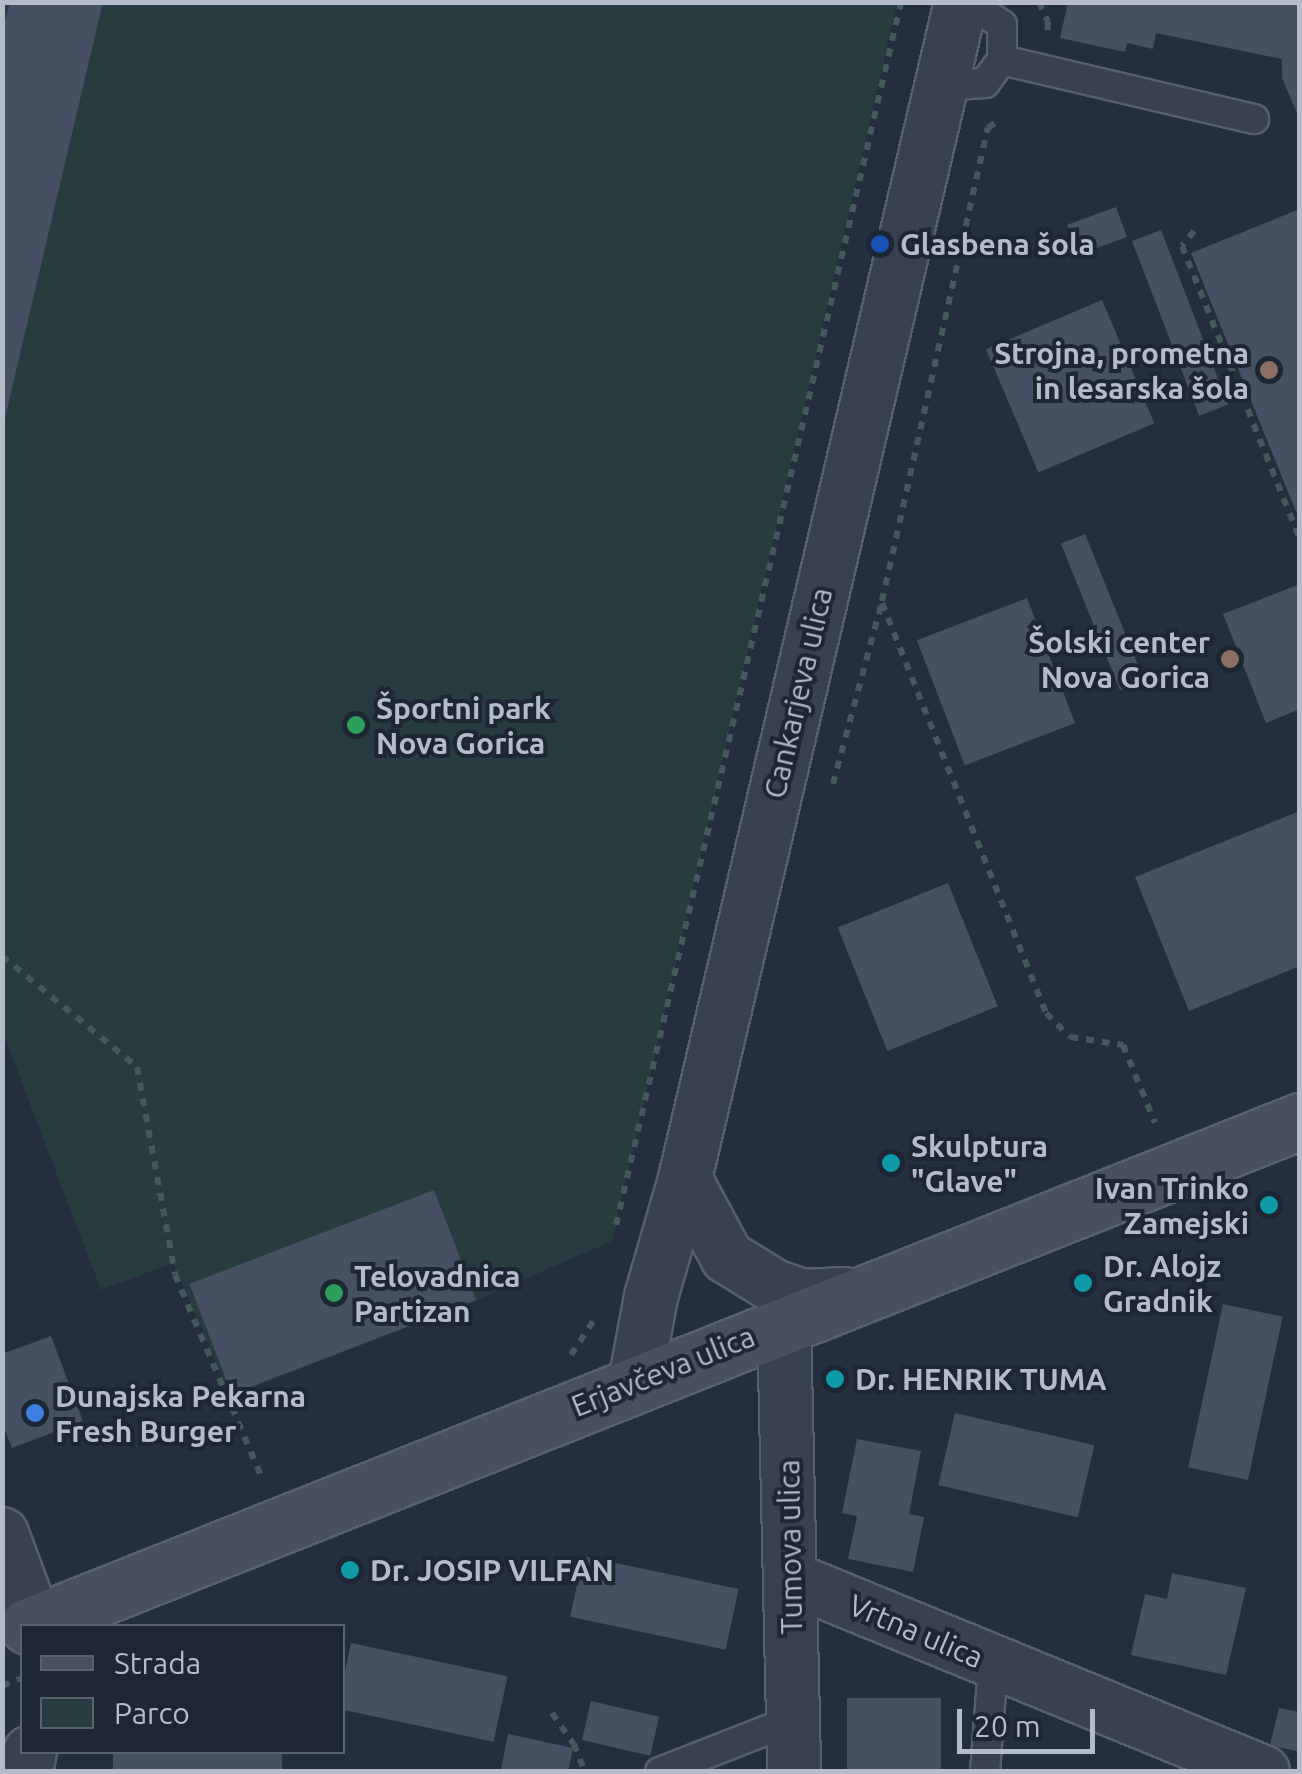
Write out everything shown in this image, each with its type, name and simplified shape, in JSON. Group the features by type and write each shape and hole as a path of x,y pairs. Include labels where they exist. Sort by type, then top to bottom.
{"main road":[{"name":"Erjavčeva ulica","path":"35,1624 1300,1120"}],"street":[{"name":"Cankarjeva ulica","path":"635,1382 654,1286 686,1179 961,2"},
{"path":"686,1179 727,1257 774,1286 803,1296 856,1294"},
{"name":"Tumova ulica","path":"784,1323 794,1772"},
{"path":"2,1534 24,1624"},
{"name":"Vrtna ulica","path":"792,1579 1263,1772"}],"lane":[{"path":"942,86 985,83 1002,60 1002,25 969,2"},
{"path":"1002,60 1254,119"},
{"path":"985,1772 994,1664"},
{"path":"660,1772 794,1720"}],"path":[{"path":"612,1242 901,2"},
{"path":"830,793 882,601 988,128 1020,103 1040,70 1048,22 1040,2"},
{"path":"1194,231 1182,246 1300,539"},
{"path":"882,601 1046,1013 1070,1037 1123,1045 1156,1124"},
{"path":"2,956 138,1067 175,1275 265,1484"},
{"path":"594,1320 598,1304"},
{"path":"552,1713 574,1744 584,1772"}],"green space":[{"name":"Športni park Nova Gorica","path":"3,3 897,3 612,1241 477,1300 231,1396 173,1263 101,1290 3,1033"}],"building":[{"path":"10,2 103,2 4,422 2,32"},
{"path":"1068,2 1300,2 1300,120 1282,78 1282,59 1156,33 1153,49 1127,43 1125,52 1060,38"},
{"path":"1116,207 1127,237 1078,255 1067,225"},
{"name":"Strojna, prometna in lesarska šola","path":"1300,209 1300,519 1299,519 1191,253"},
{"path":"1161,230 1228,405 1199,416 1132,241"},
{"path":"1102,300 1154,423 1038,473 986,349"},
{"path":"1085,534 1144,680 1120,690 1061,544"},
{"path":"1300,584 1300,709 1266,723 1223,614"},
{"path":"1027,598 1075,723 965,765 917,640"},
{"path":"1300,811 1300,966 1189,1011 1135,877"},
{"path":"948,883 998,1006 887,1051 838,928"},
{"name":"Telovadnica Partizan","path":"434,1190 476,1300 232,1394 189,1284"},
{"path":"1223,1304 1283,1317 1248,1480 1188,1467"},
{"path":"51,1336 83,1421 12,1448 2,1423 2,1354"},
{"path":"955,1413 1094,1445 1078,1517 938,1485"},
{"path":"857,1439 921,1451 909,1514 924,1517 913,1572 848,1559 857,1516 842,1513"},
{"path":"583,1556 739,1589 726,1650 570,1617"},
{"path":"1172,1573 1246,1588 1226,1675 1131,1655 1145,1594 1167,1599"},
{"path":"351,1643 508,1676 494,1742 345,1710 345,1671"},
{"path":"847,1698 941,1698 941,1772 847,1772"},
{"path":"591,1701 659,1717 650,1756 582,1740"},
{"path":"1279,1708 1300,1712 1300,1752 1270,1745"},
{"path":"508,1734 573,1748 568,1772 501,1770"},
{"path":"113,1754 282,1754 282,1772 113,1772"}],"place":[{"name":"Glasbena šola","path":"880,244"},
{"name":"Strojna, prometna in lesarska šola","path":"1269,370"},
{"name":"Šolski center Nova Gorica","path":"1230,659"},
{"name":"Športni park Nova Gorica","path":"356,725"},
{"name":"Skulptura \"Glave\"","path":"891,1163"},
{"name":"Ivan Trinko Zamejski","path":"1269,1205"},
{"name":"Dr. Alojz Gradnik","path":"1083,1283"},
{"name":"Telovadnica Partizan","path":"334,1293"},
{"name":"Dr. HENRIK TUMA","path":"835,1379"},
{"name":"Dunajska Pekarna Fresh Burger","path":"35,1413"},
{"name":"Dr. JOSIP VILFAN","path":"350,1570"}]}
